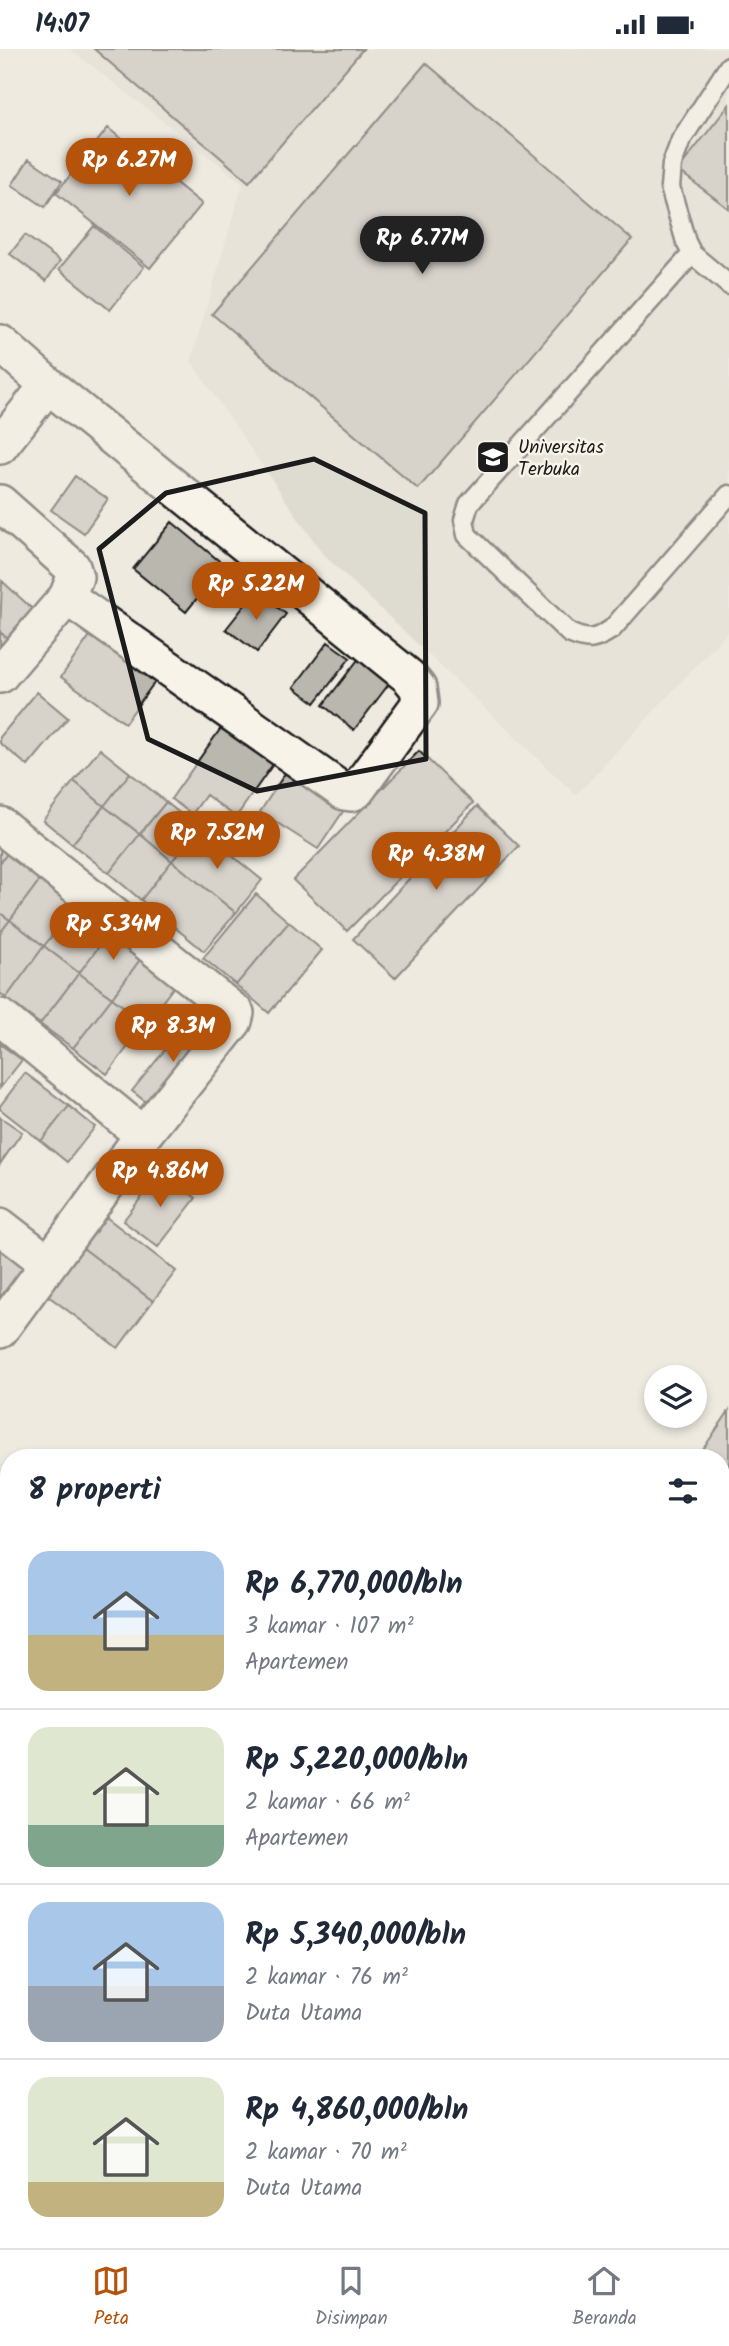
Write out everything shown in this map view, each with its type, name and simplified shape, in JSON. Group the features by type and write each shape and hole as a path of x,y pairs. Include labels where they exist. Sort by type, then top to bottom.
{"street":[{"path":"0,343 48,385 409,677 418,688 420,703 356,791 344,792 67,597"},
{"path":"0,446 48,385"},
{"path":"0,503 72,567 75,577 67,597 0,675"},
{"path":"0,825 236,1013 233,1021 143,1135 0,1330"},
{"path":"0,1017 143,1135"},
{"path":"0,1226 48,1263"}],"lane":[{"path":"729,66 681,140 672,164 670,187 692,254 729,285"},
{"path":"692,254 469,505 464,520 467,535 569,633 580,638 596,639 612,629 729,495"}],"highlighted area":[{"path":"314,459 425,513 426,759 257,791 148,739 99,549 166,493"}],"shaded area":[{"name":"Universitas Terbuka","path":"70,49 729,49 729,630 576,795 322,553 191,361 243,183"}],"building":[{"path":"94,49 363,49 249,182"},
{"path":"426,63 632,239 418,489 212,314"},
{"path":"729,105 729,209 678,170"},
{"path":"108,128 202,204 150,268 56,193"},
{"path":"29,159 62,181 45,207 12,185"},
{"path":"94,226 144,267 110,310 59,269"},
{"path":"25,235 60,261 46,281 10,254"},
{"path":"75,476 108,499 84,533 51,510"},
{"path":"172,522 224,565 186,612 133,569"},
{"path":"2,581 39,615 14,644 0,632"},
{"path":"256,591 286,614 257,652 226,629"},
{"path":"94,630 159,676 125,723 61,677"},
{"path":"0,632 14,644 0,660"},
{"path":"328,642 350,658 315,703 294,687"},
{"path":"364,652 395,676 354,730 323,705"},
{"path":"37,692 68,718 28,766 0,743 0,737"},
{"path":"226,721 278,757 236,817 206,795 192,814 171,799"},
{"path":"100,749 130,773 104,806 74,781"},
{"path":"419,751 473,803 347,931 293,880"},
{"path":"286,772 344,810 318,849 260,812"},
{"path":"130,773 166,802 140,834 104,806"},
{"path":"74,781 104,806 72,844 43,820"},
{"path":"166,802 199,829 172,861 140,834"},
{"path":"104,806 140,834 109,873 72,844"},
{"path":"477,806 519,846 395,978 353,939"},
{"path":"199,829 262,880 236,913 172,861"},
{"path":"140,834 172,861 141,900 109,873"},
{"path":"0,838 12,847 0,863"},
{"path":"12,847 45,873 10,920 0,913 0,863"},
{"path":"172,861 236,913 204,951 141,900"},
{"path":"45,873 80,899 44,946 10,920"},
{"path":"256,894 289,922 236,985 203,958"},
{"path":"80,899 115,925 79,973 44,946"},
{"path":"0,913 10,920 0,933"},
{"path":"10,920 44,946 6,998 0,993 0,933"},
{"path":"289,922 322,950 269,1013 236,985"},
{"path":"115,925 147,950 112,998 79,973"},
{"path":"44,946 79,973 40,1024 6,998"},
{"path":"147,950 182,976 146,1023 112,998"},
{"path":"79,973 112,998 73,1048 40,1024"},
{"path":"112,998 146,1023 107,1074 73,1048"},
{"path":"191,1017 214,1035 156,1110 132,1091"},
{"path":"0,1044 22,1060 0,1088"},
{"path":"25,1073 69,1106 41,1141 0,1109"},
{"path":"69,1106 95,1127 67,1162 41,1141"},
{"path":"0,1117 22,1132 0,1164"},
{"path":"161,1172 196,1198 158,1247 123,1221"},
{"path":"106,1217 176,1271 153,1301 83,1248"},
{"path":"0,1243 27,1264 1,1299 0,1298"},
{"path":"83,1248 153,1301 118,1348 47,1295"},
{"path":"729,1411 729,1449 703,1449"}],"place":[{"name":"Universitas Terbuka","path":"493,457"}]}
